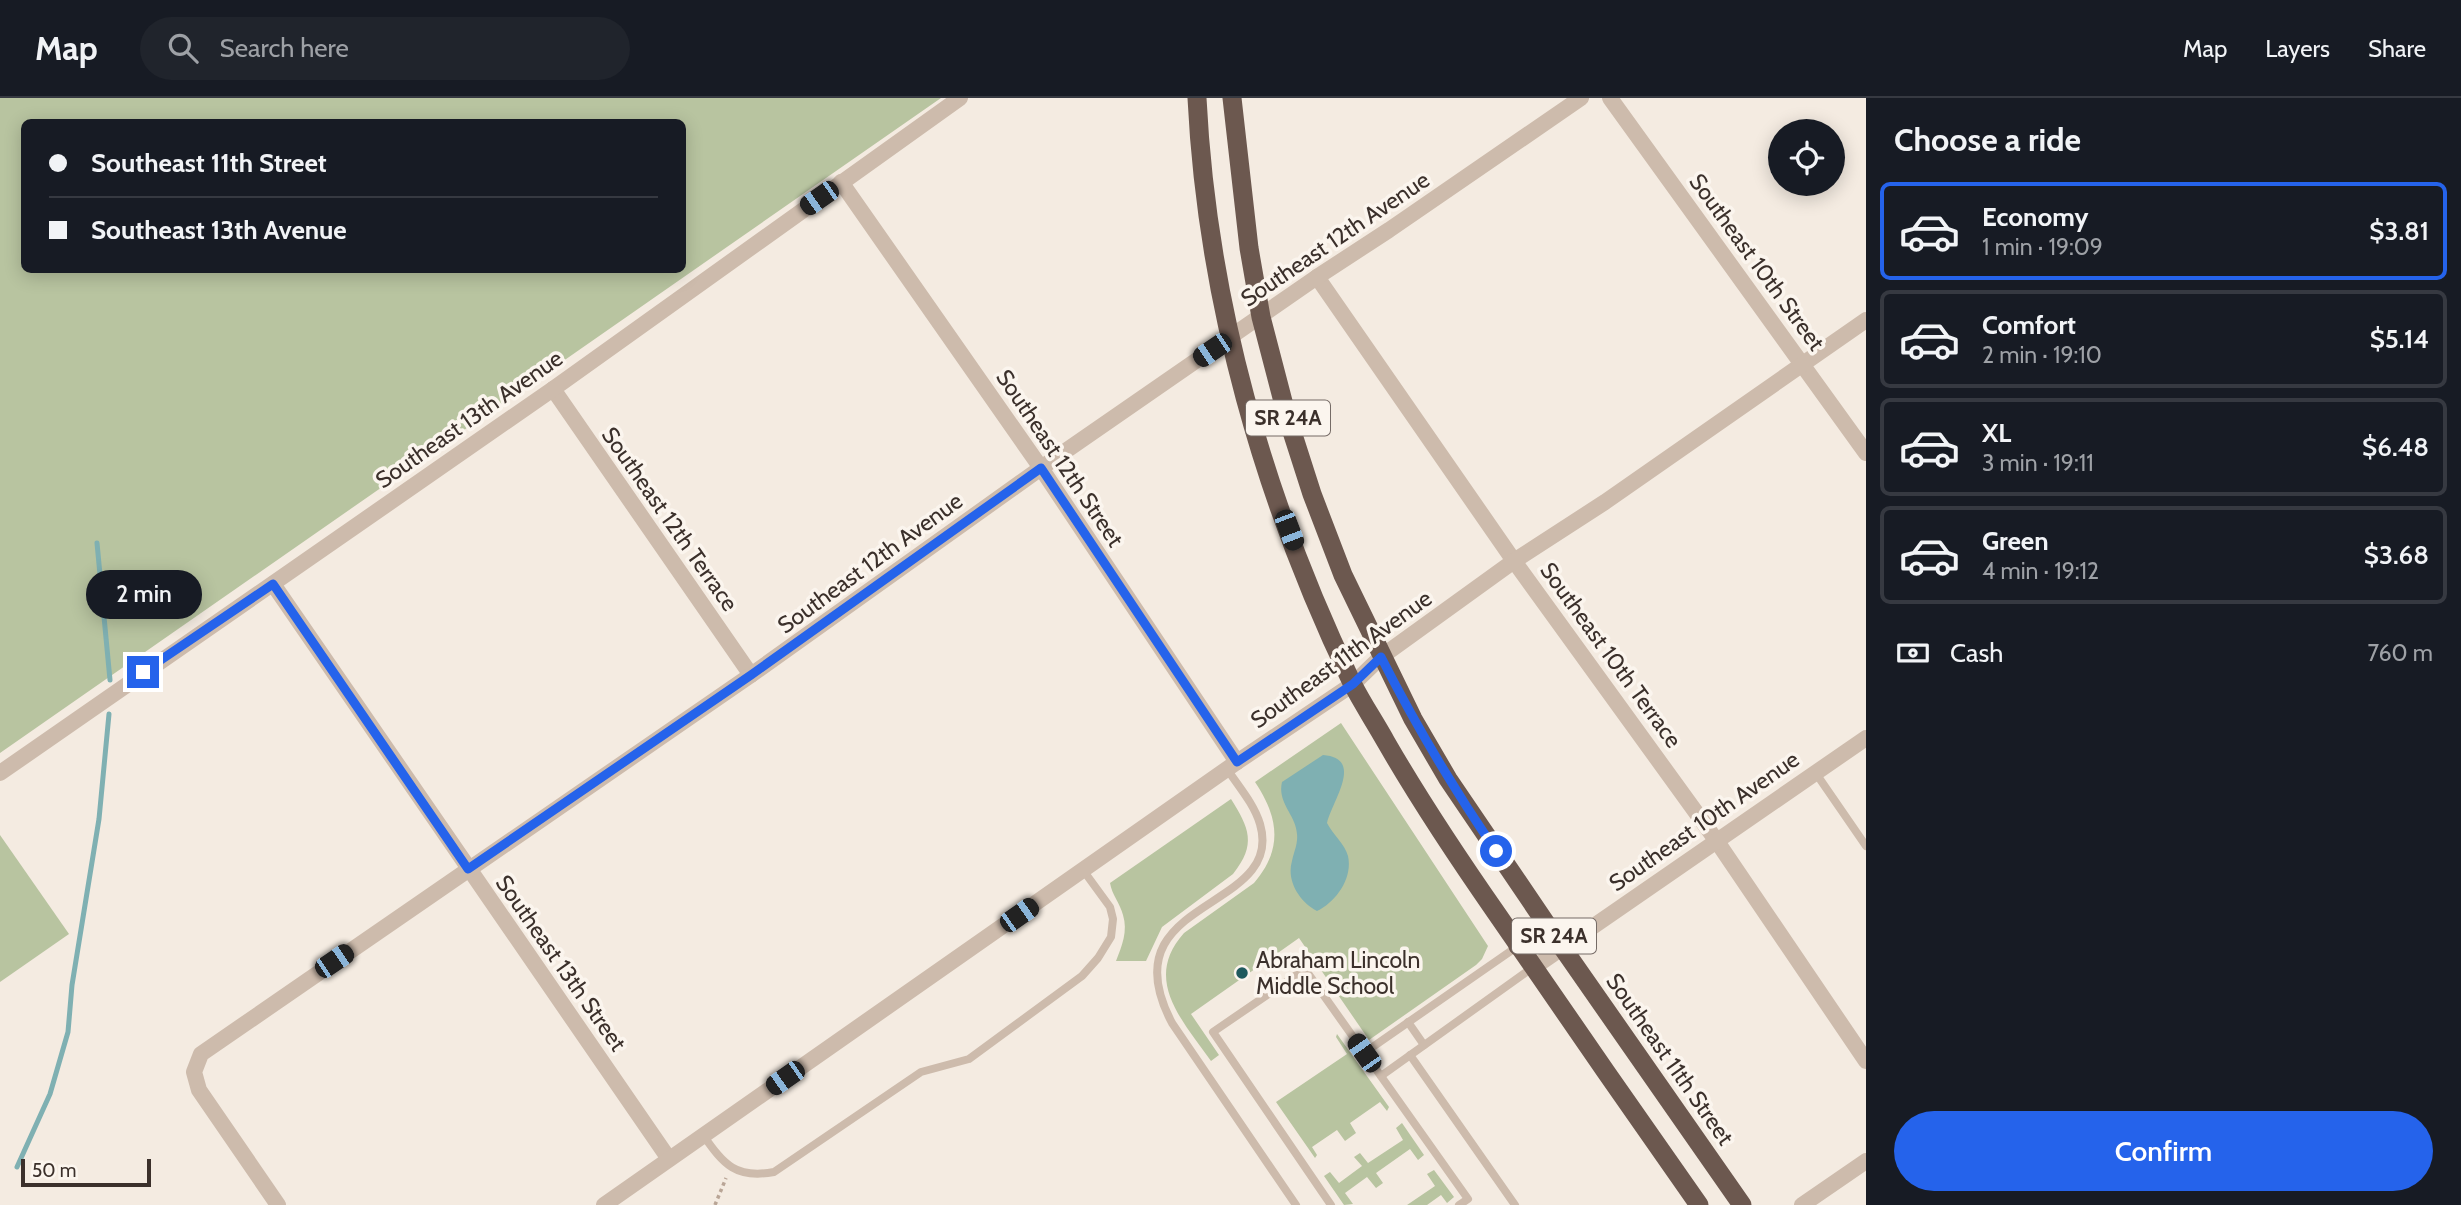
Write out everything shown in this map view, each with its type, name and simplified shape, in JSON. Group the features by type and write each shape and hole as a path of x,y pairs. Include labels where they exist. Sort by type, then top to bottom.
{"highway":[{"name":"SR 24A","path":"1197,98 1209,212 1229,339 1280,510 1353,684 1416,794 1533,968 1699,1205"},
{"name":"SR 24A","path":"1231,98 1249,248 1261,317 1286,413 1312,494 1343,575 1381,657"},
{"name":"Southeast 11th Street","path":"1381,657 1448,779 1742,1205"},
{"path":"1518,946 1547,926"}],"street":[{"name":"Southeast 13th Avenue","path":"0,773 552,389 960,98"},
{"name":"Southeast 12th Avenue","path":"278,1205 199,1090 194,1072 201,1054 751,675 1041,468 1581,98"},
{"name":"Southeast 10th Street","path":"1610,98 1866,453"},
{"name":"Southeast 12th Street","path":"841,182 1041,468 1232,766"},
{"name":"Southeast 10th Terrace","path":"1317,277 1514,561 1716,840 1866,1061"},
{"name":"Southeast 11th Avenue","path":"604,1205 1353,684 1381,657 1514,561 1605,502 1866,320"},
{"name":"Southeast 12th Terrace","path":"552,389 751,675"},
{"name":"Southeast 13th Street","path":"273,584 669,1159"},
{"name":"Southeast 10th Avenue","path":"1533,968 1866,738"},
{"path":"1802,1205 1866,1161"}],"lane":[{"path":"1232,766 1261,826 1263,842 1259,857 1252,872 1240,884 1180,923 1171,933 1158,962 1157,991 1172,1023 1297,1205"},
{"path":"1815,772 1866,846"},
{"path":"703,1135 721,1160 729,1166 755,1175 774,1172 921,1072 970,1059 1082,976 1111,937 1113,919 1110,907 1083,870"},
{"path":"1364,1053 1518,946"},
{"path":"1381,1076 1533,968"},
{"path":"1331,1205 1213,1032 1305,969 1468,1199 1459,1205"},
{"path":"1408,1022 1424,1045"},
{"path":"1410,1055 1515,1205"}],"path":[{"path":"715,1205 729,1166"}],"green space":[{"path":"0,98 941,98 0,753"},
{"path":"1341,723 1488,946 1476,965 1369,1040 1299,938 1191,1014 1219,1055 1211,1061 1171,1000 1167,967 1172,950 1184,933 1254,883 1270,858 1273,821 1255,782"},
{"path":"1231,799 1248,836 1248,845 1241,863 1233,874 1162,927 1146,961 1116,961 1125,927 1122,911 1110,883"},
{"path":"0,835 69,934 0,982"},
{"path":"1337,1034 1389,1107 1387,1111 1380,1102 1350,1123 1356,1133 1345,1141 1337,1130 1312,1147 1317,1155 1315,1158 1276,1102 1347,1054 1336,1037"},
{"path":"1402,1123 1424,1155 1418,1160 1410,1149 1376,1173 1383,1183 1376,1188 1367,1177 1345,1193 1353,1204 1344,1205 1324,1176 1330,1172 1339,1183 1362,1166 1354,1157 1360,1153 1368,1163 1403,1140 1396,1128"},
{"path":"1434,1170 1454,1197 1447,1203 1441,1195 1427,1205 1407,1205 1435,1186 1427,1174"}],"water":[{"path":"1323,755 1335,758 1342,764 1344,772 1343,782 1327,823 1344,847 1349,864 1342,888 1331,902 1317,911 1305,902 1293,883 1291,869 1297,834 1281,789 1282,782"}],"waterway":[{"path":"97,543 110,680"},
{"path":"17,1167 50,1094 68,1032 72,985 99,819 109,714"}],"place":[{"name":"Abraham Lincoln Middle School","path":"1242,973"}],"route":[{"path":"143,672 273,584 468,869 751,675 1041,468 1237,762 1353,684 1381,657 1448,779 1496,851"}]}
